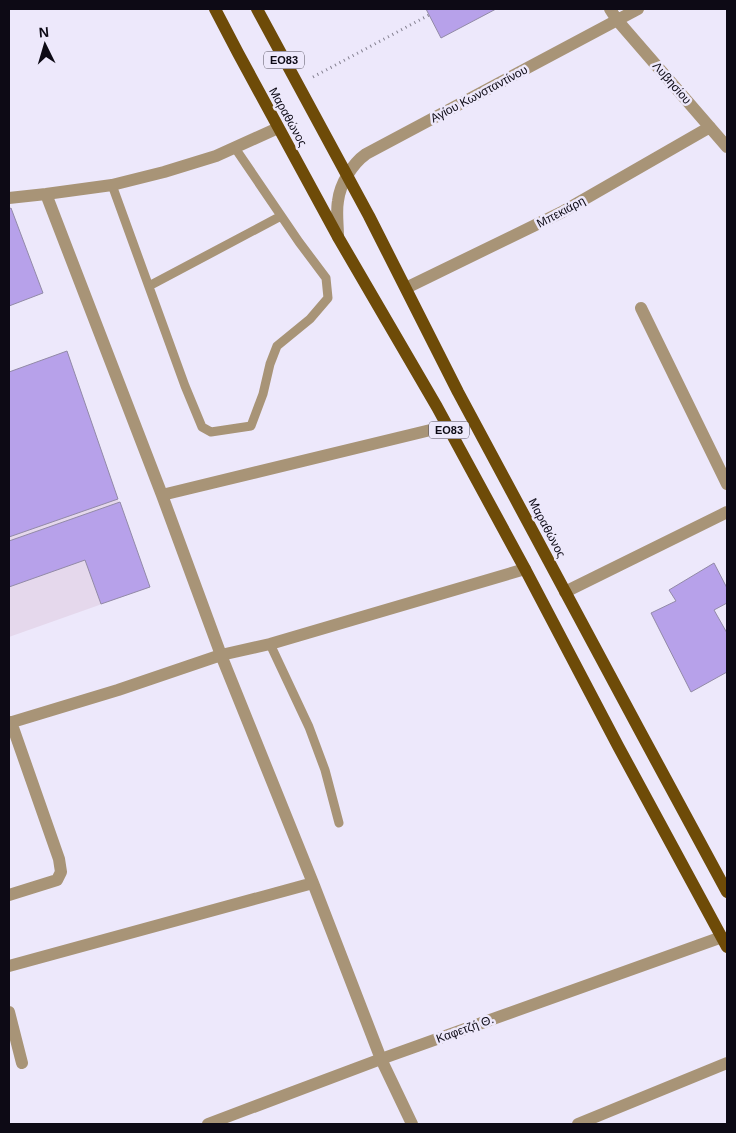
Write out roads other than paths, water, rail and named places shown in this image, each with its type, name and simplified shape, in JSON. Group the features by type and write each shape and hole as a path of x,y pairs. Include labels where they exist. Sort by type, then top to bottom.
{"main road":[{"name":"Μαραθώνος","path":"215,9 338,237 447,426 725,942"},
{"name":"Μαραθώνος","path":"256,9 347,175 458,392 727,892"}],"street":[{"name":"Λυβησίου","path":"610,9 617,20 727,147"},
{"name":"Αγίου Κωνσταντίνου","path":"347,175 366,154 638,9"},
{"name":"Μπεκιάρη","path":"406,288 562,212 710,127"},
{"path":"9,198 112,185 164,172 216,156 278,128"},
{"name":"Μαραθώνος","path":"338,237 338,201 347,175"},
{"path":"46,194 162,495 221,655 382,1059 412,1124"},
{"path":"641,308 727,484"},
{"path":"162,495 447,426"},
{"path":"565,592 727,512"},
{"path":"9,895 57,880 61,872 59,860 10,722 118,690 221,655 270,644 525,569"},
{"path":"9,966 313,884"},
{"name":"Καφετζή Θ.","path":"208,1124 382,1059 725,942"},
{"path":"9,1012 22,1063"},
{"path":"578,1124 727,1062"}],"lane":[{"path":"112,185 202,428 211,432 251,426 263,394 270,364 277,346 310,319 328,298 326,278 235,148"},
{"path":"149,286 281,216"},
{"path":"270,644 309,727 325,770 339,823"}]}
